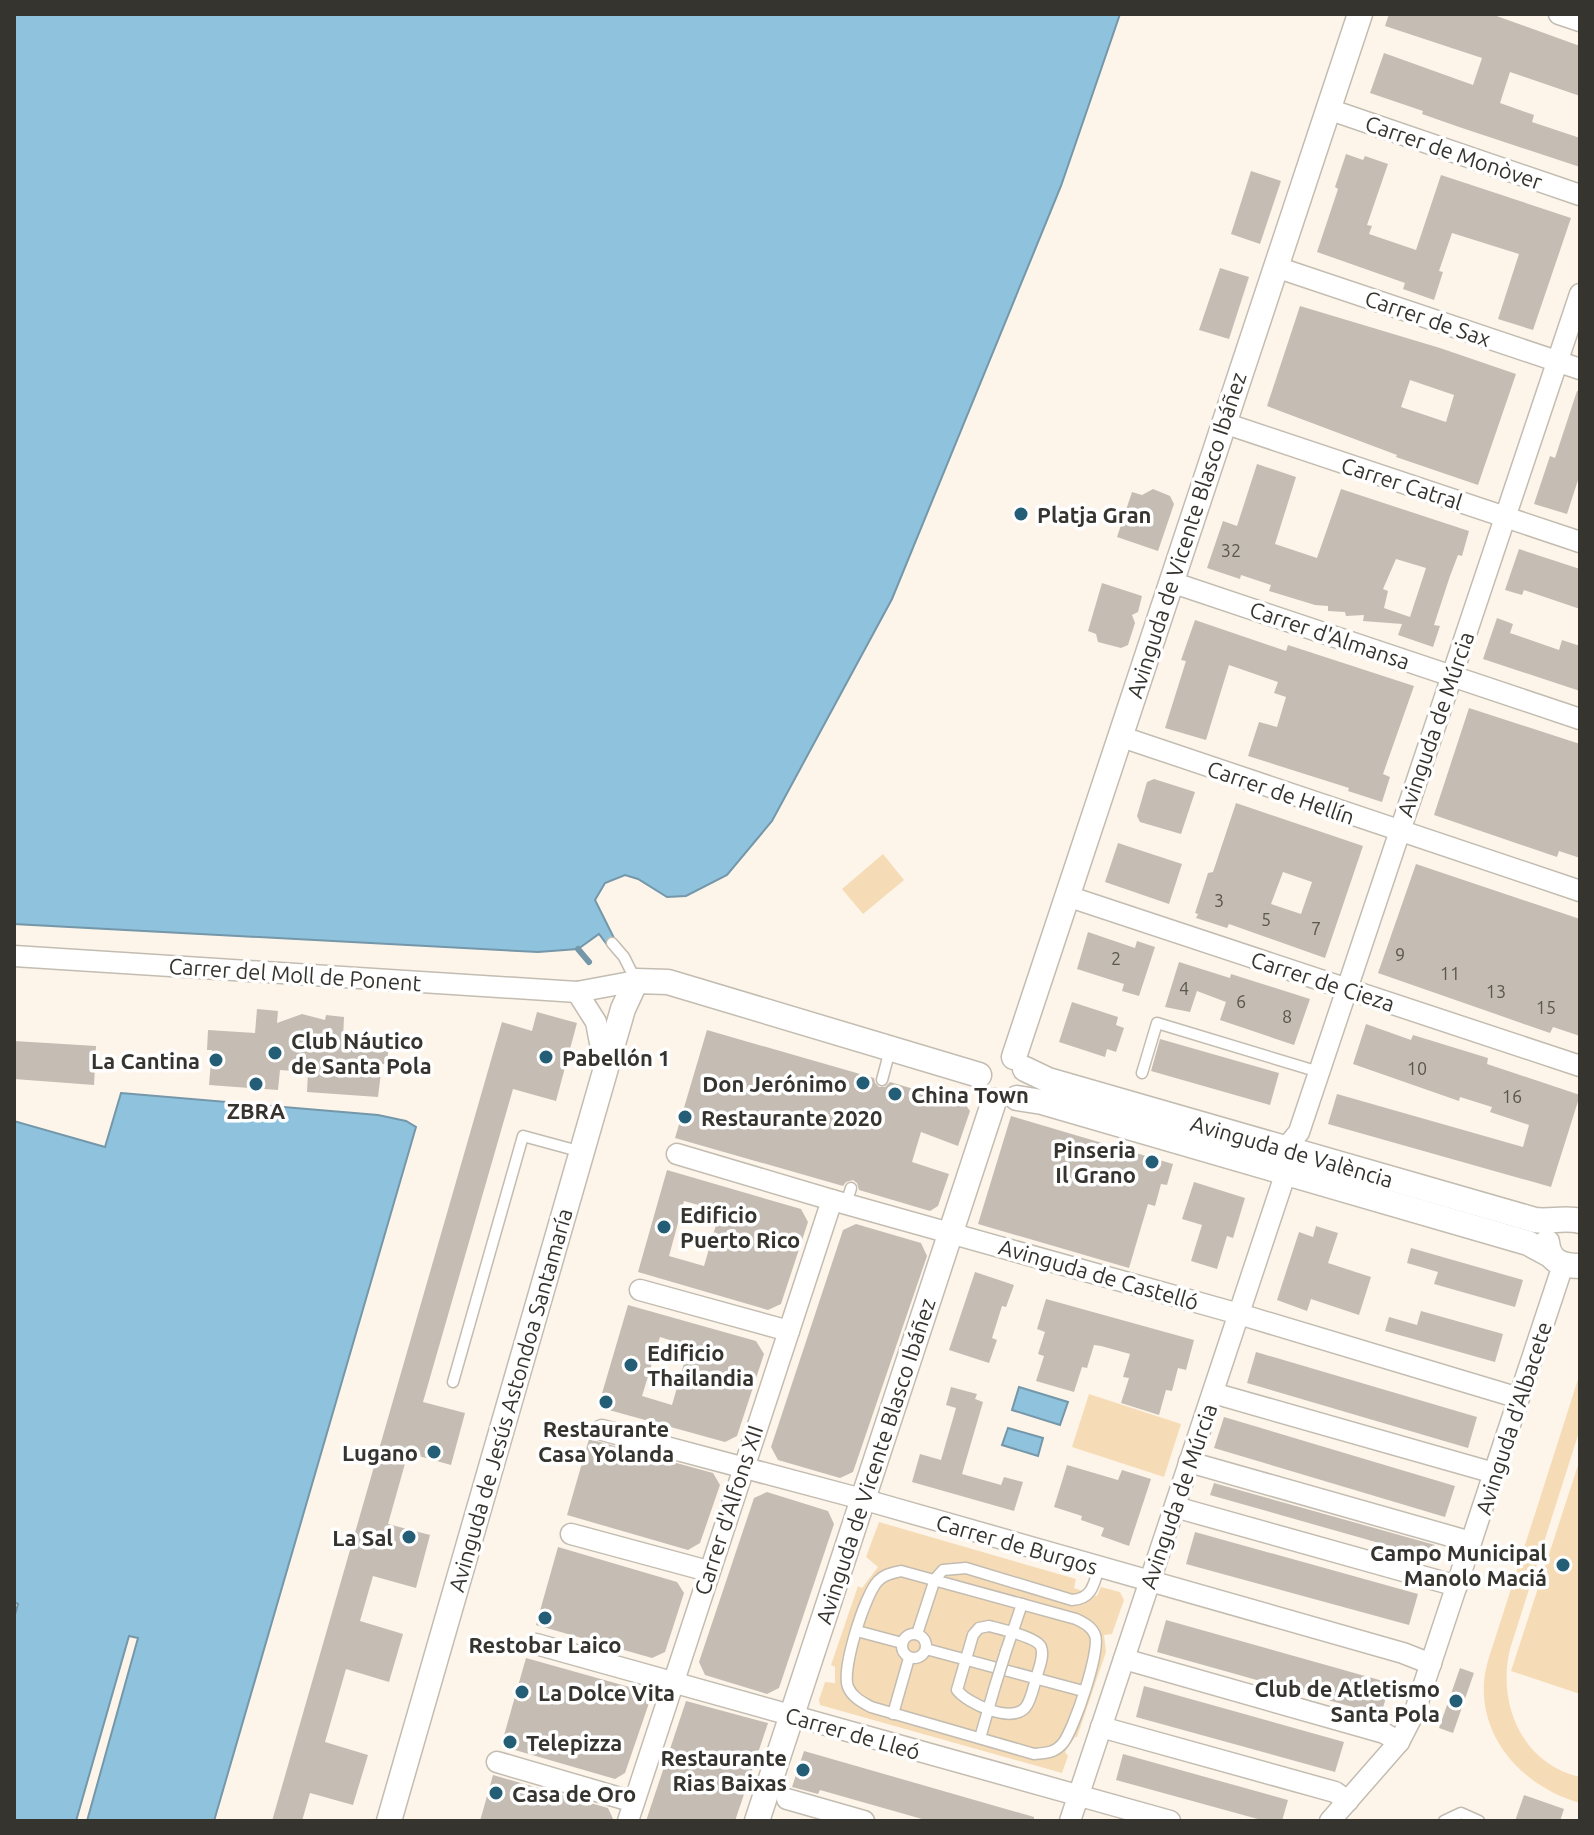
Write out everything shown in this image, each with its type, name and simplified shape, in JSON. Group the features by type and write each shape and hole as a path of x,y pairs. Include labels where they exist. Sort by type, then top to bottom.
{"street":[{"name":"Avinguda de Vicente Blasco Ibáñez","path":"1019,1063 1067,896 1119,736 1360,14"},
{"path":"1559,14 1580,21"},
{"name":"Carrer de Monòver","path":"1328,109 1580,195"},
{"name":"Carrer de Sax","path":"1276,267 1580,369"},
{"name":"Avinguda de Múrcia","path":"1070,1821 1239,1314 1286,1160 1299,1132 1580,294"},
{"name":"Carrer Catral","path":"1224,423 1580,542"},
{"name":"Carrer d'Almansa","path":"1171,582 1580,719"},
{"name":"Carrer de Hellín","path":"1119,736 1580,891"},
{"name":"Carrer de Cieza","path":"1067,896 1580,1066"},
{"name":"Carrer del Moll de Ponent","path":"14,956 577,992 636,981"},
{"path":"636,981 668,982 979,1075"},
{"name":"Avinguda de Jesús Astondoa Santamaría","path":"389,1821 623,1009 636,981"},
{"path":"577,992 596,1022 605,1071"},
{"path":"1005,1055 1019,1063 1026,1085 1006,1099 982,1090 979,1075 991,1058 1005,1055"},
{"name":"Avinguda de València","path":"1019,1063 1048,1080 1528,1243 1570,1263"},
{"name":"Avinguda de Vicente Blasco Ibáñez","path":"757,1821 950,1233 1006,1099"},
{"name":"Avinguda de València","path":"1006,1099 1042,1102 1535,1220 1575,1219"},
{"name":"Avinguda de Castelló","path":"677,1154 843,1198 950,1233 1239,1314 1519,1398"},
{"name":"Carrer d'Alfons XII","path":"631,1811 789,1331 843,1198"},
{"path":"1570,1263 1547,1245 1548,1235 1553,1227 1575,1219"},
{"name":"Avinguda d'Albacete","path":"1330,1821 1399,1742 1415,1711 1519,1398 1570,1263"},
{"path":"640,1290 789,1331"},
{"path":"1213,1393 1494,1473"},
{"name":"Carrer de Burgos","path":"602,1430 862,1499 1403,1653 1431,1664"},
{"path":"1189,1462 1471,1542"},
{"path":"1175,1507 1457,1586"},
{"path":"571,1534 708,1571"},
{"name":"Carrer de Lleó","path":"536,1644 1170,1821"},
{"path":"1124,1659 1384,1733 1399,1742"},
{"path":"1101,1727 1335,1792 1348,1801"},
{"path":"497,1762 631,1811"},
{"path":"787,1799 864,1821"}],"lane":[{"path":"612,943 631,968 636,981"},
{"path":"1142,1073 1157,1023 1319,1072"},
{"path":"882,1080 890,1050"},
{"path":"453,1382 523,1136 582,1152"},
{"path":"917,1634 935,1579 943,1570 966,1568 1072,1600 1083,1600 1091,1592 1099,1567"},
{"path":"901,1571 935,1579 1076,1619 1089,1626 1096,1637 1097,1650 1068,1735 1052,1752 1034,1754 893,1714 871,1707 849,1691 845,1678 847,1661 877,1581 887,1574 901,1571"},
{"path":"980,1738 1022,1604"},
{"path":"989,1626 1012,1633 1035,1640 1041,1647 1042,1658 1028,1706 1018,1713 1004,1713 963,1698 957,1690 973,1635 979,1628 989,1626"},
{"path":"857,1631 902,1643"},
{"path":"917,1634 926,1643 926,1649 923,1656 909,1658 904,1654 902,1643 905,1637 917,1634"},
{"path":"926,1649 1083,1691"},
{"path":"893,1714 909,1658"},
{"path":"1444,1821 1461,1813 1479,1821"}],"shaded area":[{"path":"883,854 904,880 863,914 842,889"},
{"path":"1580,1373 1580,1429 1510,1649 1507,1690 1511,1710 1528,1745 1542,1759 1580,1777 1580,1803 1542,1786 1510,1759 1490,1724 1484,1682 1490,1654"},
{"path":"1089,1394 1181,1424 1164,1477 1072,1447"},
{"name":"Campo Municipal Manolo Maciá","path":"1580,1459 1580,1694 1511,1671"},
{"path":"879,1522 1076,1579 1074,1588 1097,1596 1101,1587 1120,1592 1124,1600 1112,1634 1104,1635 1106,1652 1077,1737 1065,1752 1068,1756 1062,1773 820,1705 825,1682 835,1683 835,1667 831,1665 858,1586 862,1588 878,1567 866,1557"}],"water":[{"path":"14,14 1120,14 1061,186 892,599 772,821 727,875 686,896 667,897 638,879 625,875 605,883 595,900 615,940 608,946 599,934 578,949 538,952 14,924"},
{"path":"121,1093 378,1115 406,1121 416,1127 214,1821 87,1821 138,1638 129,1636 76,1821 14,1821 14,1618 18,1604 14,1602 14,1121 105,1147"},
{"path":"1019,1387 1068,1402 1060,1425 1012,1410"},
{"path":"1008,1428 1043,1438 1038,1456 1002,1445"}],"building":[{"path":"1389,14 1491,14 1580,46 1580,96 1510,72 1500,103 1534,115 1532,122 1580,138 1580,167 1422,114 1423,111 1370,93 1384,53 1473,85 1482,58 1385,26"},
{"path":"1346,154 1363,160 1365,156 1388,164 1367,225 1372,226 1369,234 1416,250 1441,175 1571,218 1533,330 1498,319 1519,254 1452,233 1439,271 1443,272 1434,300 1403,289 1405,283 1317,252"},
{"path":"1251,171 1281,181 1260,244 1231,234"},
{"path":"1220,268 1249,277 1229,339 1199,330"},
{"path":"1300,306 1516,374 1478,485 1396,457 1267,406","holes":["1410,380 1454,395 1446,422 1401,407"]},
{"path":"1577,391 1580,391 1580,474 1567,514 1534,504 1550,456 1555,458"},
{"path":"1257,464 1296,477 1275,544 1317,558 1341,489 1469,531 1434,625 1440,626 1433,647 1398,635 1402,624 1363,621 1364,615 1346,616 1345,612 1328,611 1328,606 1269,591 1271,585 1207,568 1223,521 1237,526","holes":["1396,559 1426,568 1410,617 1384,608 1388,591 1383,589"]},
{"path":"1153,489 1170,496 1174,504 1158,551 1117,537 1132,492 1142,495"},
{"path":"1519,549 1580,569 1580,609 1524,590 1522,595 1505,590"},
{"path":"1102,583 1142,596 1138,612 1132,615 1135,623 1128,645 1121,648 1098,642 1096,634 1088,631"},
{"path":"1497,618 1513,624 1510,633 1559,650 1562,640 1580,646 1580,691 1483,659"},
{"path":"1195,620 1286,651 1288,645 1414,686 1383,774 1390,777 1382,802 1348,791 1349,788 1248,756 1259,722 1277,727 1286,697 1274,693 1278,682 1229,665 1206,740 1165,728 1186,661 1181,660"},
{"path":"1469,708 1580,744 1580,858 1559,851 1557,857 1434,815"},
{"path":"1154,779 1195,792 1181,834 1140,822 1137,816 1147,782"},
{"path":"1236,803 1363,846 1325,958 1229,924 1227,928 1196,918 1208,873 1213,872","holes":["1283,872 1312,882 1301,914 1271,904"]},
{"path":"1118,843 1182,864 1169,904 1105,882"},
{"path":"1416,864 1580,919 1580,1036 1553,1027 1550,1033 1378,973"},
{"path":"1088,932 1135,948 1137,941 1155,947 1139,996 1122,991 1124,984 1077,969"},
{"path":"1179,962 1230,978 1231,974 1310,999 1294,1045 1220,1020 1226,1002 1197,991 1190,1012 1165,1007"},
{"path":"1072,1002 1118,1017 1116,1025 1124,1028 1116,1052 1107,1049 1105,1057 1059,1042"},
{"name":"Club Náutico de Santa Pola","path":"257,1009 278,1011 277,1023 302,1014 325,1020 326,1015 344,1017 343,1040 389,1043 387,1064 382,1064 378,1097 307,1092 308,1072 280,1070 278,1090 209,1085 212,1050 207,1050 208,1030 255,1033"},
{"path":"537,1012 577,1023 556,1101 513,1089 423,1402 465,1413 451,1465 408,1453 388,1524 430,1535 416,1588 373,1576 360,1621 403,1634 389,1682 346,1669 325,1742 368,1755 353,1805 310,1793 302,1821 272,1821 502,1022 532,1031"},
{"path":"1366,1024 1411,1040 1413,1035 1488,1058 1487,1064 1580,1095 1551,1187 1328,1124 1337,1094 1523,1147 1529,1125 1490,1112 1492,1107 1460,1097 1459,1101 1353,1064"},
{"path":"707,1030 874,1078 879,1087 885,1087 890,1082 965,1104 970,1111 958,1146 921,1132 912,1162 949,1174 938,1206 930,1211 859,1190 853,1180 843,1186 675,1138"},
{"path":"1160,1039 1279,1073 1270,1105 1151,1071"},
{"path":"14,1041 96,1046 94,1085 14,1079"},
{"path":"1011,1116 1173,1164 1167,1185 1161,1184 1155,1206 1148,1204 1129,1268 978,1224"},
{"path":"667,1170 801,1209 808,1222 781,1304 768,1310 638,1272","holes":["684,1201 720,1211 704,1266 669,1256"]},
{"path":"1194,1182 1245,1198 1233,1238 1227,1236 1217,1269 1191,1261 1202,1225 1182,1219"},
{"path":"856,1224 921,1243 927,1256 853,1472 840,1478 778,1460 771,1447 843,1230"},
{"path":"1316,1226 1338,1233 1328,1263 1371,1277 1359,1315 1311,1299 1307,1311 1277,1300 1299,1232 1313,1237"},
{"path":"1411,1248 1523,1280 1515,1307 1434,1284 1438,1272 1407,1263"},
{"path":"975,1272 1014,1285 1006,1307 1002,1306 992,1338 997,1340 989,1363 949,1350"},
{"path":"1046,1299 1194,1340 1186,1370 1178,1368 1172,1391 1166,1390 1159,1415 1121,1403 1129,1378 1123,1377 1130,1354 1094,1345 1087,1368 1082,1367 1074,1392 1036,1381 1044,1356 1038,1354 1045,1332 1037,1329"},
{"path":"628,1305 756,1341 764,1354 737,1436 725,1442 598,1407","holes":["660,1337 689,1346 672,1405 642,1396"]},
{"path":"1421,1311 1503,1334 1495,1362 1385,1331 1389,1317 1417,1325"},
{"path":"1256,1352 1477,1417 1468,1448 1247,1383"},
{"path":"951,1387 977,1394 975,1399 983,1402 962,1474 1001,1485 1004,1477 1023,1482 1014,1511 912,1482 920,1454 941,1460 956,1408 946,1405"},
{"path":"1224,1417 1455,1486 1445,1517 1214,1448"},
{"path":"589,1439 713,1473 720,1485 700,1543 688,1550 567,1515"},
{"path":"1067,1465 1118,1480 1122,1470 1151,1479 1129,1546 1101,1536 1104,1528 1081,1520 1082,1516 1054,1507"},
{"path":"1214,1483 1435,1545 1432,1558 1210,1495"},
{"path":"767,1492 828,1511 834,1524 779,1688 767,1694 705,1675 699,1662 754,1498"},
{"path":"1195,1532 1418,1594 1409,1625 1186,1564"},
{"path":"558,1547 677,1582 684,1593 665,1652 652,1658 536,1625"},
{"path":"1166,1620 1390,1683 1381,1715 1157,1652"},
{"path":"526,1658 640,1690 649,1703 625,1773 615,1779 501,1746"},
{"name":"Club de Atletismo Santa Pola","path":"1460,1668 1474,1673 1453,1733 1439,1728"},
{"path":"1144,1686 1344,1742 1335,1772 1136,1717"},
{"path":"686,1701 768,1723 735,1821 646,1821"},
{"path":"804,1751 1034,1817 1034,1821 929,1821 820,1790 818,1794 792,1787"},
{"path":"1123,1754 1288,1800 1282,1821 1265,1821 1116,1780"},
{"path":"493,1775 608,1808 614,1821 480,1821"},
{"path":"1524,1795 1564,1809 1560,1821 1515,1821"}],"waterway":[{"path":"578,949 589,962"}],"place":[{"name":"Platja Gran","path":"1021,514"},
{"name":"Club Náutico de Santa Pola","path":"275,1053"},
{"name":"Pabellón 1","path":"546,1057"},
{"name":"La Cantina","path":"216,1060"},
{"name":"Don Jerónimo","path":"863,1083"},
{"name":"ZBRA","path":"256,1084"},
{"name":"China Town","path":"895,1094"},
{"name":"Restaurante 2020","path":"685,1117"},
{"name":"Pinseria Il Grano","path":"1152,1162"},
{"name":"Edificio Puerto Rico","path":"664,1227"},
{"name":"Edificio Thailandia","path":"631,1365"},
{"name":"Restaurante Casa Yolanda","path":"606,1402"},
{"name":"Lugano","path":"434,1452"},
{"name":"La Sal","path":"409,1537"},
{"name":"Campo Municipal Manolo Maciá","path":"1563,1565"},
{"name":"Restobar Laico","path":"545,1618"},
{"name":"La Dolce Vita","path":"522,1692"},
{"name":"Club de Atletismo Santa Pola","path":"1456,1701"},
{"name":"Telepizza","path":"510,1742"},
{"name":"Restaurante Rias Baixas","path":"803,1770"},
{"name":"Casa de Oro","path":"496,1793"}]}
